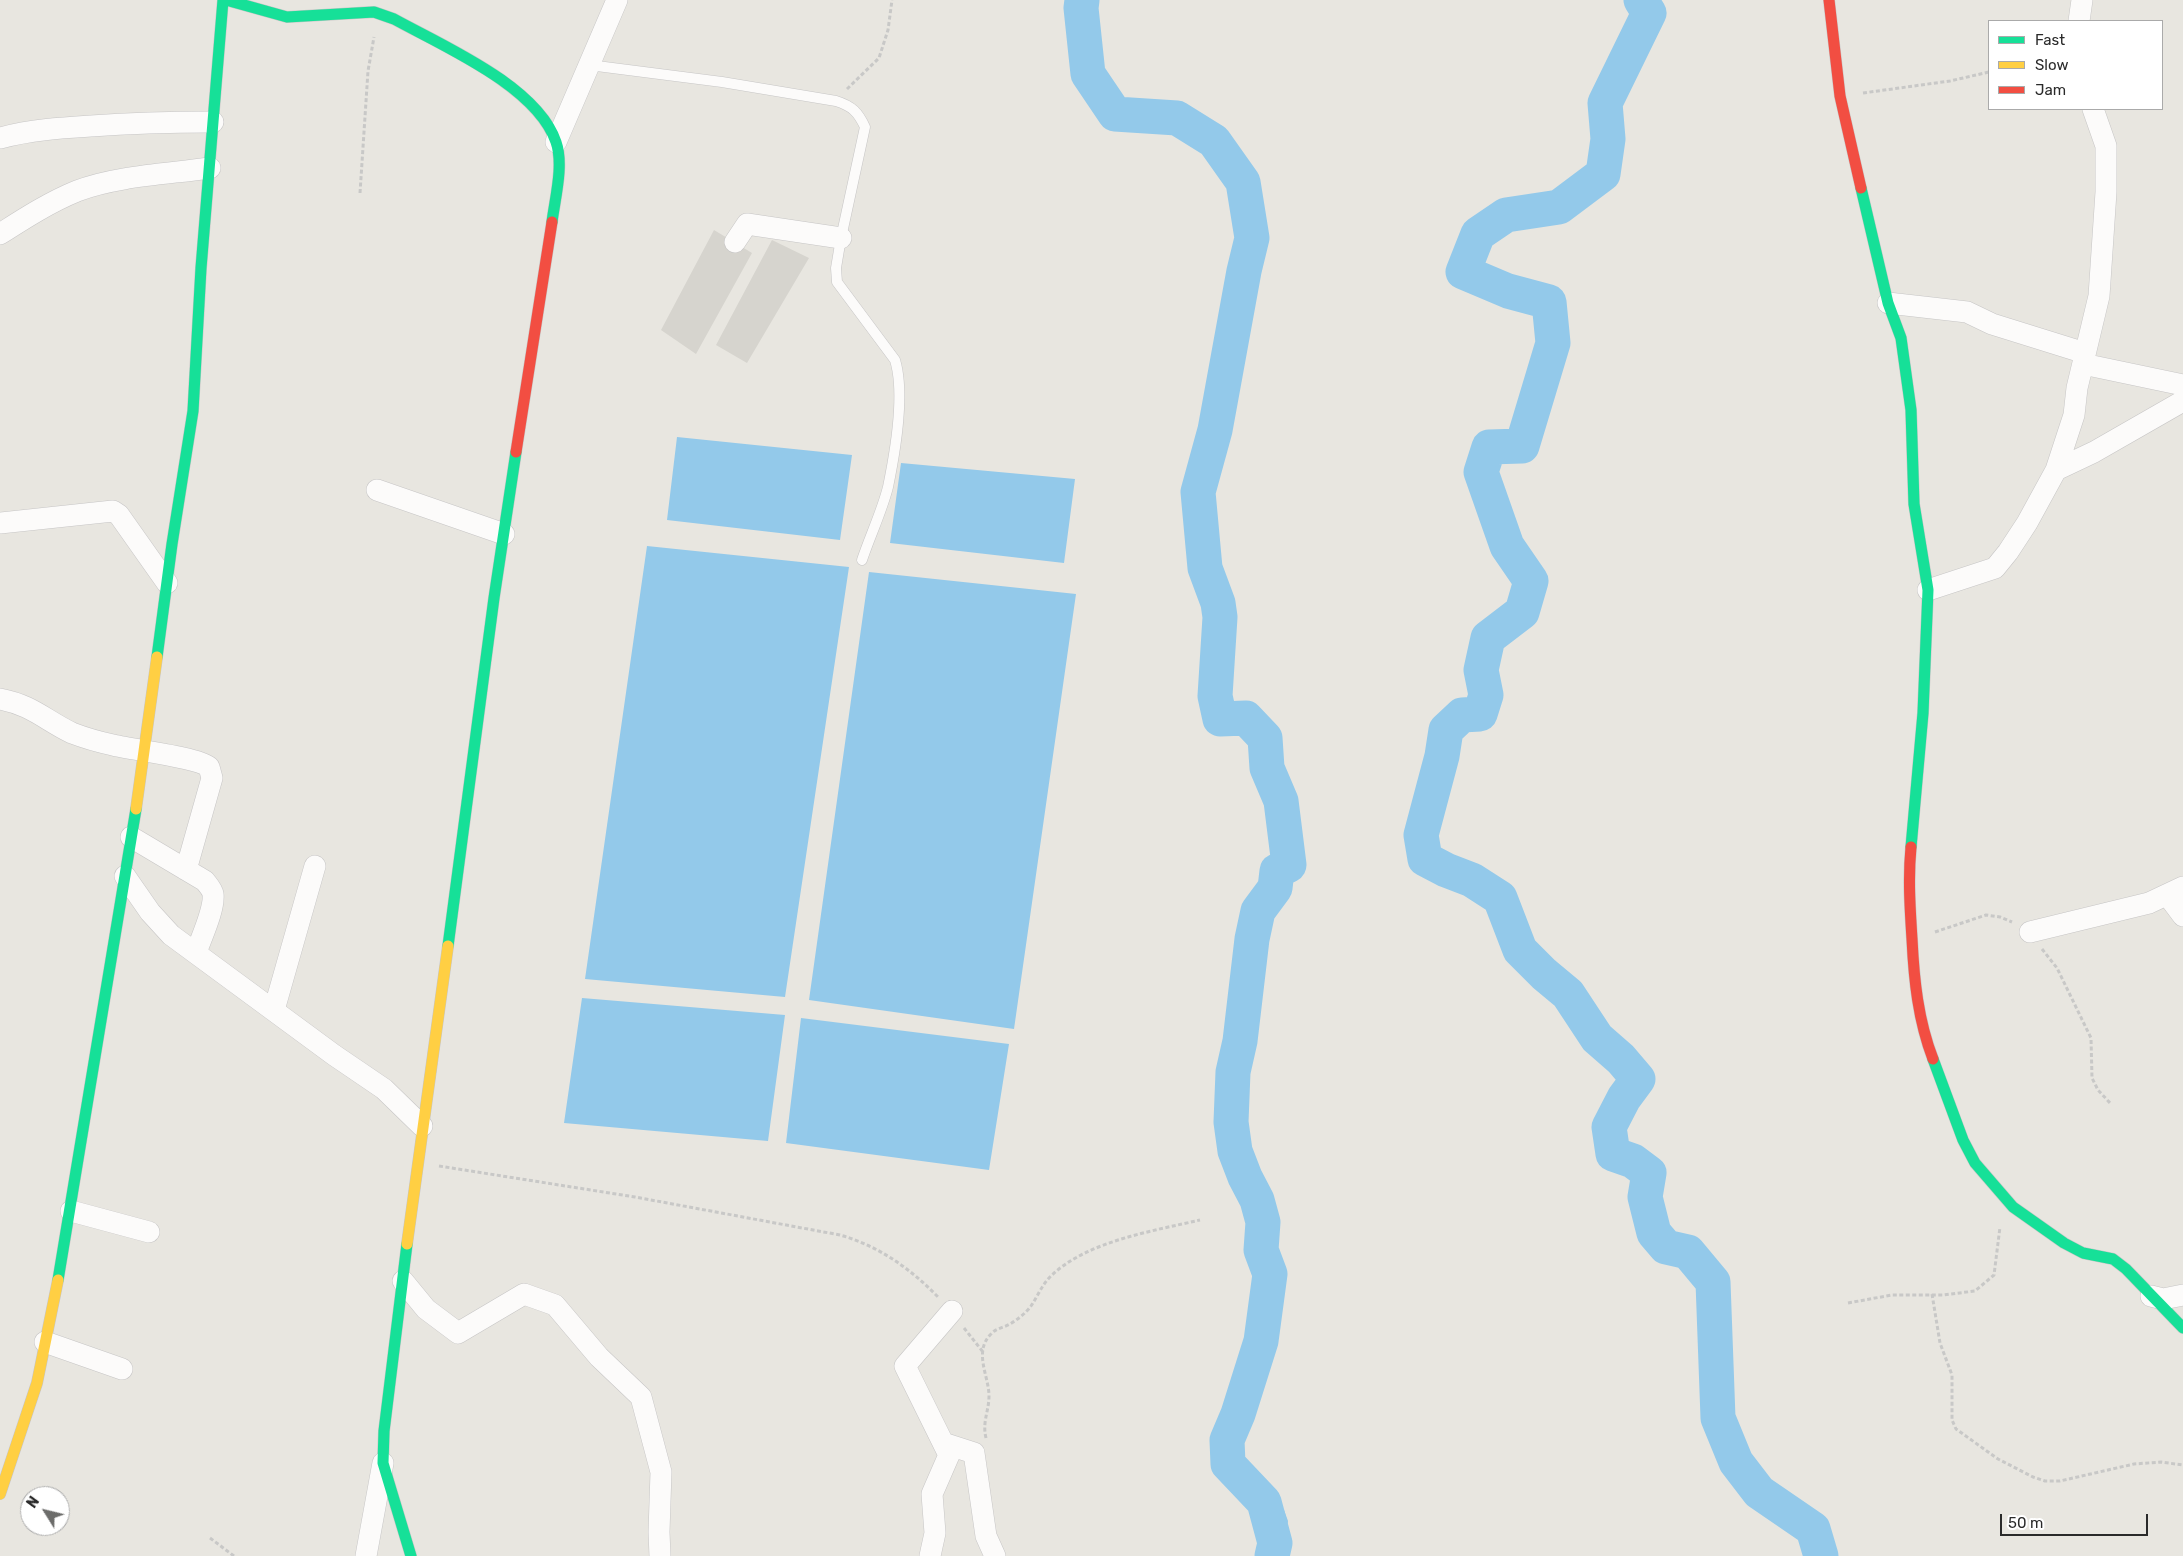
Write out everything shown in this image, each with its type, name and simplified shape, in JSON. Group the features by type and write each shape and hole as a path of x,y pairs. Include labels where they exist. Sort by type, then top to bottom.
{"street":[{"path":"0,1494 37,1382 71,1211 145,752 167,583 194,411 201,268 224,0 287,16 374,12 394,19 417,31 505,81 537,108 556,142 559,174 504,534 436,1039 422,1126 384,1431 383,1463 366,1556"},
{"path":"556,142 617,0"},
{"path":"1830,0 1840,96 1888,303 1901,338 1910,401 1914,504 1928,590 1923,713 1908,880 1915,991 1926,1040 1963,1140 1975,1163 2003,1196 2013,1207 2064,1243 2083,1253 2113,1259 2126,1269 2183,1328"},
{"path":"2080,20 2082,0"},
{"path":"1928,590 1995,568 2027,523 2056,470 2074,415 2084,358 2099,296 2106,192 2106,146 2093,110"},
{"path":"0,138 22,132 51,128 142,122 213,122"},
{"path":"0,234 43,207 78,191 121,180 210,168"},
{"path":"735,242 747,224 792,240 841,238"},
{"path":"1888,303 1967,312 2001,327 2084,358 2183,385"},
{"path":"2056,470 2094,452 2183,401"},
{"path":"377,490 504,534"},
{"path":"0,523 113,511 119,514 167,583"},
{"path":"0,699 28,706 71,732 83,736 145,752 200,761 209,767 213,774 186,870"},
{"path":"131,837 205,881 213,894 212,904 196,953"},
{"path":"274,1010 315,866"},
{"path":"125,876 161,925 196,953 384,1089 422,1126"},
{"path":"2030,932 2150,903 2175,892 2183,916"},
{"path":"71,1211 149,1232"},
{"path":"403,1281 426,1309 458,1333 524,1294 555,1305 599,1357 641,1397 661,1472 658,1532 660,1556"},
{"path":"2151,1296 2163,1299 2183,1295"},
{"path":"930,1556 935,1533 932,1494 949,1455 905,1366 952,1311"},
{"path":"45,1342 122,1369"},
{"path":"943,1443 974,1453 986,1536 995,1556"},
{"path":"383,1463 411,1556"}],"lane":[{"path":"589,65 722,82 836,101 848,105 859,113 865,126 841,238 836,268 837,282 895,360 899,374 899,406 887,487 862,560"}],"path":[{"path":"836,101 879,58 888,30 892,0"},
{"path":"360,193 368,71 374,37 374,12"},
{"path":"1840,96 1950,81 1988,72"},
{"path":"1913,939 1986,915 2006,919 2030,932 2056,968 2091,1038 2092,1078 2098,1090 2111,1104"},
{"path":"418,1163 634,1197 840,1235 862,1242 886,1254 923,1281 952,1311 983,1352"},
{"path":"1848,1304 1892,1295 1975,1292 1994,1275 2003,1196"},
{"path":"986,1440 985,1412 989,1397 983,1368 983,1352 990,1335 1022,1315 1031,1306 1041,1288 1051,1276 1070,1260 1104,1246 1146,1233 1200,1220"},
{"path":"1932,1294 1940,1343 1952,1375 1952,1420 1956,1429 1998,1459 2045,1481 2060,1481 2134,1464 2162,1462 2183,1466"},
{"path":"210,1538 234,1556"}],"shaded area":[{"path":"714,230 752,253 696,354 661,330"},
{"path":"772,240 809,258 747,363 716,345"}],"water":[{"path":"677,437 852,455 840,540 667,520"},
{"path":"901,463 1075,479 1064,563 890,543"},
{"path":"647,546 849,567 785,997 585,979"},
{"path":"869,572 1076,594 1014,1029 809,1000"},
{"path":"582,998 785,1015 768,1141 564,1123"},
{"path":"801,1018 1009,1044 989,1170 786,1143"},
{"path":"1264,1502 1275,1503 1284,1510 1288,1521 1286,1534 1275,1543 1262,1525 1257,1510"}],"waterway":[{"path":"1082,0 1081,8 1088,74 1115,114 1177,118 1214,141 1243,182 1252,238 1244,271 1215,430 1198,492 1205,568 1218,603 1220,617 1215,696 1220,719 1246,718 1265,738 1267,768 1281,801 1289,865 1277,871 1275,888 1258,911 1252,939 1240,1041 1233,1072 1231,1122 1235,1151 1245,1177 1257,1200 1263,1222 1261,1250 1270,1274 1261,1341 1238,1414 1227,1440 1228,1464 1264,1502 1275,1543 1272,1556"},
{"path":"1641,0 1649,13 1605,103 1608,139 1603,174 1559,207 1506,215 1478,234 1463,272 1508,291 1549,302 1553,343 1522,446 1489,447 1481,472 1507,546 1531,581 1522,612 1488,638 1481,670 1486,695 1480,714 1462,715 1446,730 1442,756 1421,835 1425,859 1472,880 1500,898 1520,950 1568,994 1597,1038 1621,1059 1638,1079 1624,1098 1609,1127 1613,1154 1633,1161 1649,1173 1645,1197 1654,1233 1666,1247 1688,1252 1713,1282 1718,1418 1736,1462 1759,1492 1813,1529 1821,1556"}],"traffic: fast":[{"path":"157,657 172,544 193,411 201,268 223,0"},
{"path":"226,0 287,17 374,12 394,19 486,70 530,103 546,122 556,142 559,171 552,222"},
{"path":"1861,188 1888,303 1901,338 1911,410 1914,504 1928,590 1923,713 1911,847"},
{"path":"448,946 494,598 516,452"},
{"path":"58,1280 136,809"},
{"path":"1933,1059 1963,1140 1975,1163 2013,1207 2064,1243 2083,1253 2113,1259 2126,1269 2183,1328"},
{"path":"407,1244 384,1431 383,1463 411,1556"}],"traffic: slow":[{"path":"136,809 157,657"},
{"path":"407,1244 448,946"},
{"path":"0,1494 37,1383 58,1280"}],"traffic: jam":[{"path":"1829,0 1840,96 1861,188"},
{"path":"516,452 552,222"},
{"path":"1911,847 1910,893 1916,985 1920,1015 1933,1059"}]}
